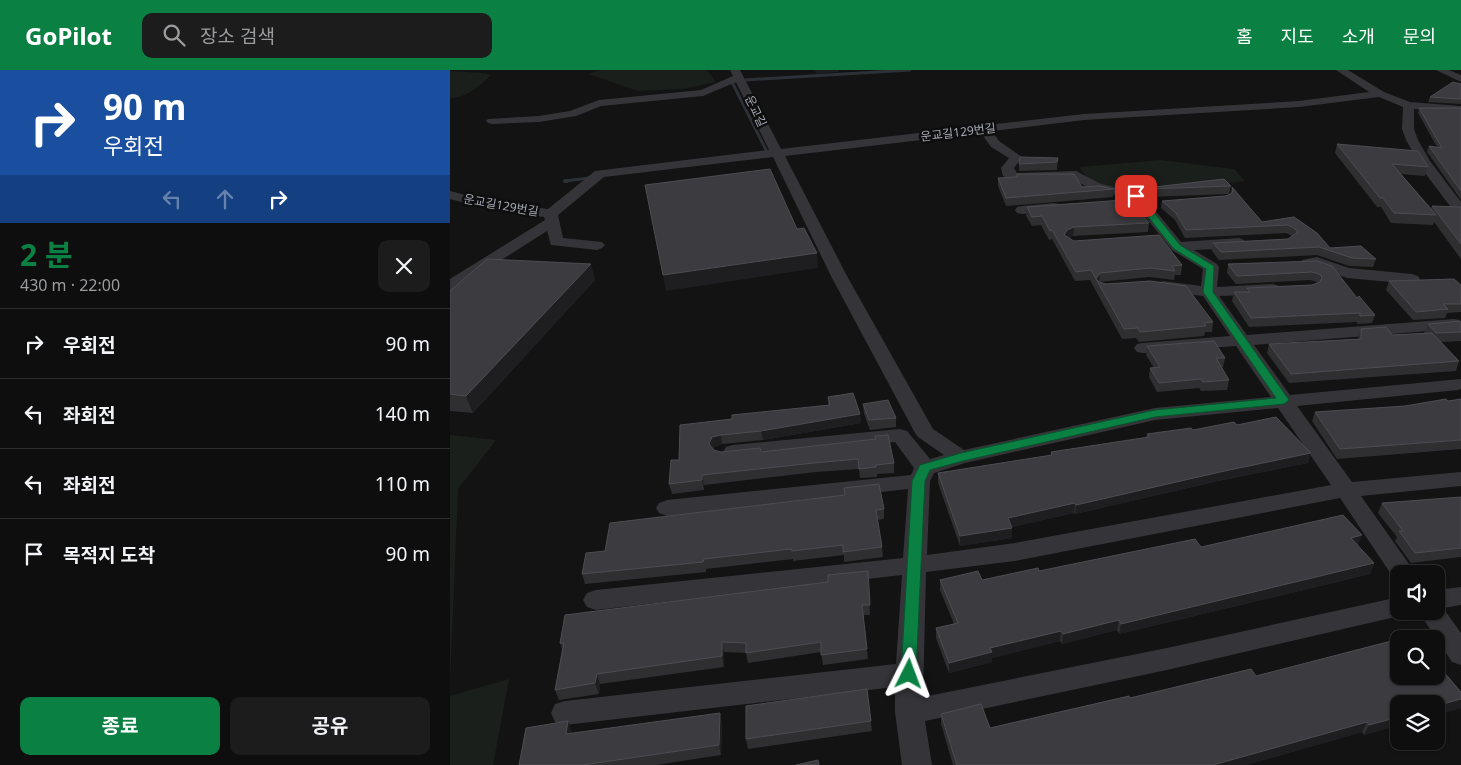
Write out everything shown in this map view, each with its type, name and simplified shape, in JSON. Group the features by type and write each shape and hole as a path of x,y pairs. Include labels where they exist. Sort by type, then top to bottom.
{"street":[{"name":"운교길129번길","path":"1341,70 1409,111"},
{"path":"1441,70 1449,70"},
{"path":"1441,70 1461,79"},
{"path":"492,121 539,119 572,114 599,103 704,93 737,74"},
{"name":"운교길","path":"737,74 839,276 924,433 961,457"},
{"name":"운교길129번길","path":"450,195 492,206 552,217 600,174 1084,117 1332,101 1380,94"},
{"path":"1409,111 1461,109"},
{"path":"1409,111 1436,119"},
{"path":"1409,111 1408,131 1416,147 1461,211"},
{"path":"984,128 995,144 1016,157 1007,168 1008,174 1015,177 1076,175 1097,187 1136,196 1173,242 1211,268 1230,266"},
{"path":"1111,204 1160,202"},
{"path":"1022,210 1071,206"},
{"path":"450,286 481,267 552,217 556,242 597,245"},
{"path":"1150,239 1173,242 1256,242"},
{"path":"1288,264 1318,262 1347,273 1412,279"},
{"path":"481,267 510,269"},
{"path":"1211,268 1208,292 1398,565"},
{"path":"1149,284 1208,292 1292,288"},
{"path":"1143,348 1458,323"},
{"path":"667,508 922,474 961,457 1155,414 1458,384"},
{"path":"723,453 900,436 922,474 909,674 909,712 917,765"},
{"path":"596,600 915,565 1015,552 1346,490 1461,479"},
{"path":"1445,599 1461,596"},
{"path":"909,712 1167,659 1390,609"},
{"path":"1437,620 1461,654"},
{"path":"565,712 909,674"}],"shaded area":[{"path":"599,70 707,70 716,82 683,89 638,91 589,74"},
{"path":"450,71 491,75 467,94 450,98"},
{"path":"1160,160 1234,169 1245,181 1140,194 1104,187 1088,179 1079,167"},
{"path":"450,435 496,440 458,489 450,682"},
{"path":"509,679 493,765 450,765 450,696"}],"building":[{"path":"1453,82 1461,84 1461,99 1430,97"},
{"path":"1419,108 1461,108 1461,191 1429,146 1442,148"},
{"path":"1337,144 1418,151 1428,167 1392,164 1436,215 1394,213"},
{"path":"1020,157 1058,158 1057,162 1019,164"},
{"path":"770,169 797,229 804,228 817,253 663,275 645,185"},
{"path":"1017,174 1074,174 1082,187 1099,186 1114,189 1006,198 998,178 1017,177"},
{"path":"1224,179 1231,186 1146,188"},
{"path":"1232,187 1262,222 1294,217 1317,233 1330,248 1361,246 1376,259 1352,258 1319,247 1221,252 1213,243 1288,239 1298,232 1288,225 1186,230 1176,213 1162,201 1225,196 1231,194 1233,191"},
{"path":"1123,200 1133,214 1141,213 1149,223 1074,227 1067,230 1064,235 1074,241 1159,235 1182,265 1172,266 1175,271 1150,268 1100,273 1096,279 1091,270 1076,272 1042,216 1032,217 1027,207"},
{"path":"1432,206 1461,207 1461,244"},
{"path":"487,259 591,264 466,396 450,394 450,291"},
{"path":"1317,261 1332,266 1357,298 1359,296 1375,315 1360,316 1360,313 1251,318 1234,292 1250,292 1247,288 1312,285 1320,282 1322,277 1312,272 1237,276 1228,264"},
{"path":"1096,279 1106,284 1150,281 1186,286 1213,322 1204,323 1206,326 1140,332 1138,328 1124,329"},
{"path":"1454,279 1461,285 1461,304 1443,304 1448,309 1416,312 1389,281"},
{"path":"1460,321 1461,332 1436,333 1428,324"},
{"path":"1386,327 1392,335 1432,333 1459,361 1291,374 1269,344 1361,339 1361,329"},
{"path":"1214,341 1225,358 1216,358 1229,380 1203,382 1201,379 1159,383 1150,368 1160,367 1147,346"},
{"path":"853,393 860,414 761,431 721,435 712,437 709,444 714,450 721,452 760,448 761,452 876,439 875,436 888,435 894,463 859,469 858,459 814,463 702,475 702,480 669,484 671,460 679,460 680,425 732,419 732,415 830,405 828,397"},
{"path":"1446,399 1448,401 1461,399 1461,440 1340,449 1315,412 1405,406"},
{"path":"888,400 896,418 869,420 863,404"},
{"path":"1276,417 1311,453 1076,505 1075,503 1008,518 1012,528 960,536 938,473 1052,455 1051,452 1149,437 1147,434 1191,428 1193,430 1234,422 1237,425"},
{"path":"879,484 884,509 876,510 882,547 843,552 843,545 792,551 791,549 704,559 703,562 582,574 586,553 605,551 610,523 845,495 844,488"},
{"path":"1461,497 1461,548 1415,553 1399,531 1403,531 1382,503"},
{"path":"1343,515 1362,535 1351,538 1374,563 1121,624 1119,620 1063,634 1061,631 990,648 992,652 949,663 936,628 958,623 940,580 978,571 982,580 1038,568 1039,571 1195,539 1201,547"},
{"path":"868,571 870,605 862,605 867,649 821,655 821,642 746,653 746,643 722,642 722,656 597,674 595,683 555,690 564,643 560,643 565,615 828,582 828,575"},
{"path":"1390,641 1390,685 1445,685 1445,673 1461,692 1461,699 1445,703 1445,695 1390,695 1390,719 1369,725 1367,722 1213,765 957,765 941,714 981,704 990,728 1129,696 1130,698 1251,669 1256,676"},
{"path":"867,689 871,721 746,739 746,706"},
{"path":"720,713 719,745 583,765 519,765 526,728 568,721 566,734"},
{"path":"818,760 819,765 796,765"}],"waterway":[{"path":"745,80 910,70"},
{"path":"736,81 732,82 767,152"},
{"path":"567,181 565,181 589,178"}],"route":[{"path":"909,674 919,481 925,468 961,457 1155,414 1284,400 1208,292 1211,268 1177,247 1136,196"}]}
